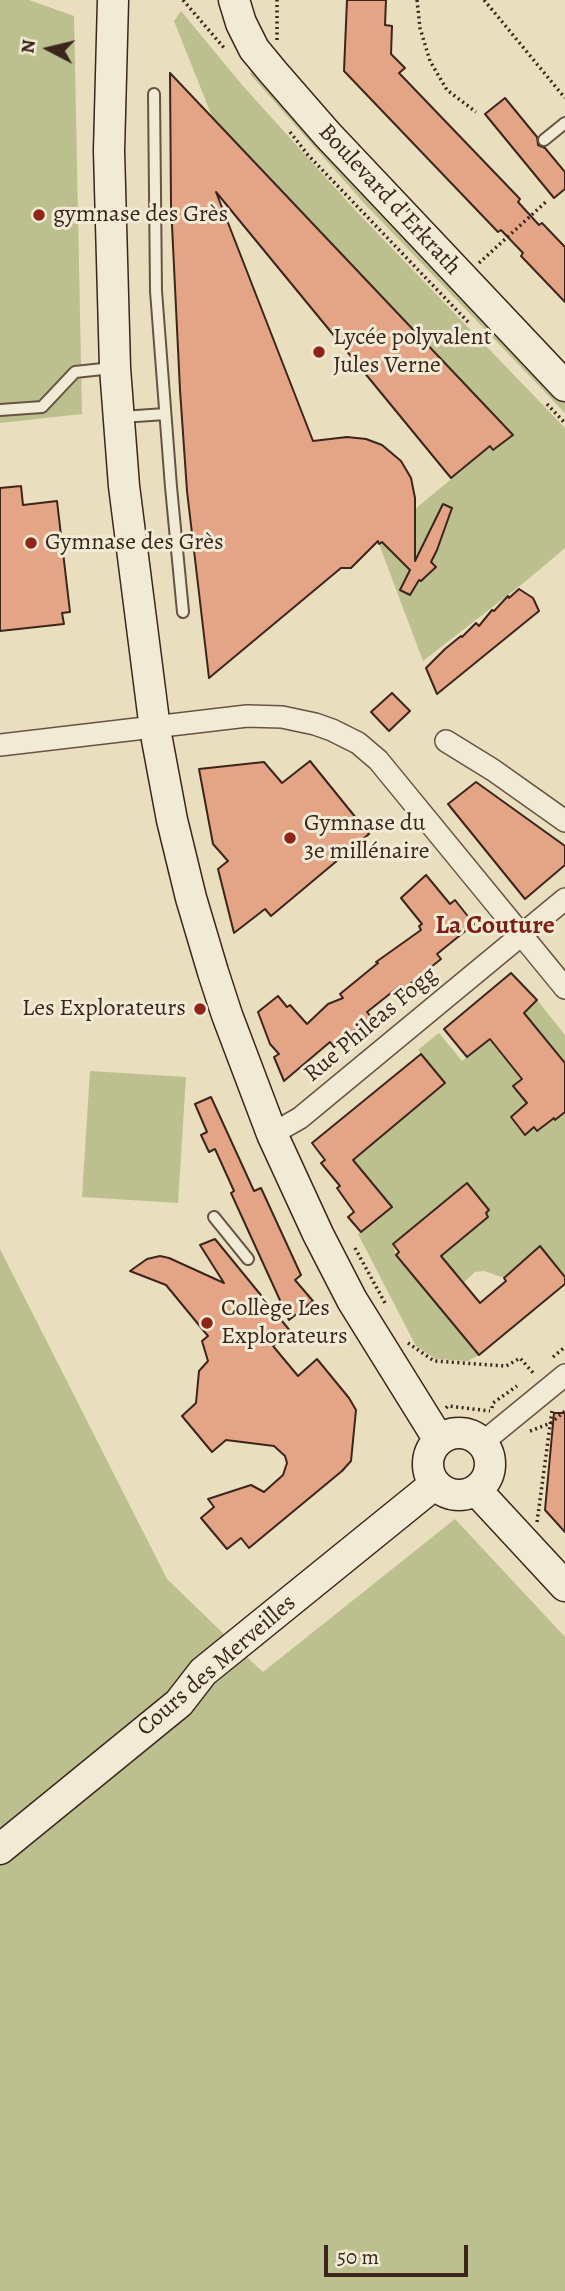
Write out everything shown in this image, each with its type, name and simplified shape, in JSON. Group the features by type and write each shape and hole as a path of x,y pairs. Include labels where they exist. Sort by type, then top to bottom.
{"street":[{"path":"113,0 109,151 115,368 124,486 155,729 172,820 191,898 227,1016 272,1134 352,1300 433,1430 427,1464 430,1477 442,1491 453,1495 476,1490 485,1481 489,1469 489,1457 482,1443 461,1433 449,1434 433,1430"},
{"path":"217,0 223,15 265,45"},
{"name":"Boulevard d'Erkrath","path":"233,0 241,23 265,45 336,144 565,386"},
{"path":"0,745 155,729 247,716 282,717 332,730 358,743 378,760 565,988"},
{"path":"446,741 493,770 565,821"},
{"name":"Rue Phileas Fogg","path":"272,1134 300,1118 565,899"},
{"path":"482,1443 565,1375"},
{"name":"Cours des Merveilles","path":"0,1849 179,1703 203,1672 435,1484"},
{"path":"476,1490 565,1586"}],"lane":[{"path":"155,94 156,291 183,612"},
{"path":"544,140 565,123"},
{"path":"0,410 43,407 75,372 115,368"},
{"path":"119,418 165,414"},
{"path":"214,1217 248,1259"}],"path":[{"path":"265,45 277,0"},
{"path":"417,0 420,28 430,61 447,90 476,112"},
{"path":"484,0 565,98"},
{"path":"477,264 548,200"},
{"path":"350,1239 387,1307"},
{"path":"406,1341 434,1362 506,1366 520,1358 547,1389 554,1402 537,1516 538,1526"},
{"path":"433,1430 448,1406 491,1411 506,1423"}],"green space":[{"name":"gymnase des Grès","path":"0,0 29,0 74,16 82,414 0,423"},
{"path":"181,11 243,86 355,210 565,428 565,548 423,661 379,544 415,509 491,446 213,119 174,21"},
{"path":"253,66 565,400 565,413 363,202 250,74"},
{"path":"537,1000 565,1035 565,1063 524,1013"},
{"path":"439,1033 462,1061 491,1037 519,1047 505,1058 521,1078 513,1086 527,1103 511,1117 526,1134 534,1127 537,1131 565,1109 565,1277 540,1246 504,1278 484,1271 475,1272 464,1282 441,1256 488,1217 486,1213 489,1210 467,1183 393,1244 396,1255 479,1355 468,1361 436,1359 416,1346 358,1234 391,1207 353,1160 445,1084 418,1050"},
{"path":"90,1071 186,1077 178,1203 82,1197"},
{"path":"0,1249 167,1579 228,1638 165,1701 0,1837"},
{"path":"455,1519 565,1637 565,2291 0,2291 0,1865 247,1657 263,1672"}],"building":[{"path":"347,0 386,0 385,25 392,26 391,54 405,68 399,73 520,199 518,202 539,225 542,223 565,247 565,302 521,256 523,253 501,230 498,232 344,71"},
{"path":"170,73 513,435 493,450 490,446 451,478 216,192 313,441 347,437 366,439 382,445 401,461 411,478 415,498 415,561 443,504 452,508 431,562 436,567 419,580 410,595 400,590 410,570 378,541 351,568 341,568 209,678 187,491 180,390 171,205"},
{"path":"505,98 537,137 538,145 545,148 565,172 565,189 554,198 485,114"},
{"name":"Gymnase des Grès","path":"21,486 23,505 57,501 70,612 62,613 64,624 0,631 0,488"},
{"path":"519,589 533,598 539,611 437,694 426,668 476,623 479,626 492,610"},
{"path":"392,693 410,711 389,731 371,712"},
{"name":"Gymnase du 3e millénaire","path":"310,761 369,834 271,916 265,909 234,933 218,869 228,861 213,844 199,769 264,762 282,783"},
{"path":"476,782 565,846 565,865 525,899 448,804"},
{"path":"426,875 450,904 455,900 474,924 437,954 441,959 404,989 401,985 367,1012 371,1017 334,1047 330,1042 284,1081 274,1057 279,1054 270,1044 258,1012 278,996 307,1024 328,1004 343,998 340,994 378,963 376,962 421,930 419,926 422,924 401,898"},
{"path":"511,973 537,1000 524,1013 565,1063 565,1112 537,1131 534,1127 525,1135 511,1117 527,1103 513,1086 522,1079 490,1039 467,1057 444,1029"},
{"path":"421,1054 445,1083 353,1160 392,1207 361,1232 348,1217 354,1212 337,1188 340,1186 321,1163 325,1160 312,1143"},
{"path":"211,1097 254,1191 261,1188 301,1275 295,1280 313,1301 289,1320 231,1193 234,1191 215,1149 209,1152 201,1135 207,1132 195,1104"},
{"path":"467,1183 489,1210 486,1213 488,1217 441,1256 480,1303 540,1246 565,1277 565,1284 479,1355 396,1255 399,1252 393,1244"},
{"path":"215,1239 291,1332 273,1346 298,1376 317,1359 356,1410 351,1461 249,1548 241,1538 227,1549 201,1518 214,1507 208,1499 251,1485 264,1492 283,1475 287,1463 285,1456 274,1446 226,1440 212,1452 182,1416 196,1403 199,1371 208,1361 202,1341 208,1336 166,1285 130,1271 147,1259 160,1256 224,1283 200,1245"},
{"path":"554,1413 565,1413 565,1532 545,1510"}],"place":[{"name":"gymnase des Grès","path":"39,215"},
{"name":"Lycée polyvalent Jules Verne","path":"319,352"},
{"name":"Gymnase des Grès","path":"31,543"},
{"name":"Gymnase du 3e millénaire","path":"290,838"},
{"name":"Les Explorateurs","path":"200,1009"},
{"name":"Collège Les Explorateurs","path":"207,1323"}],"district":[{"name":"La Couture","path":"495,927"}]}
